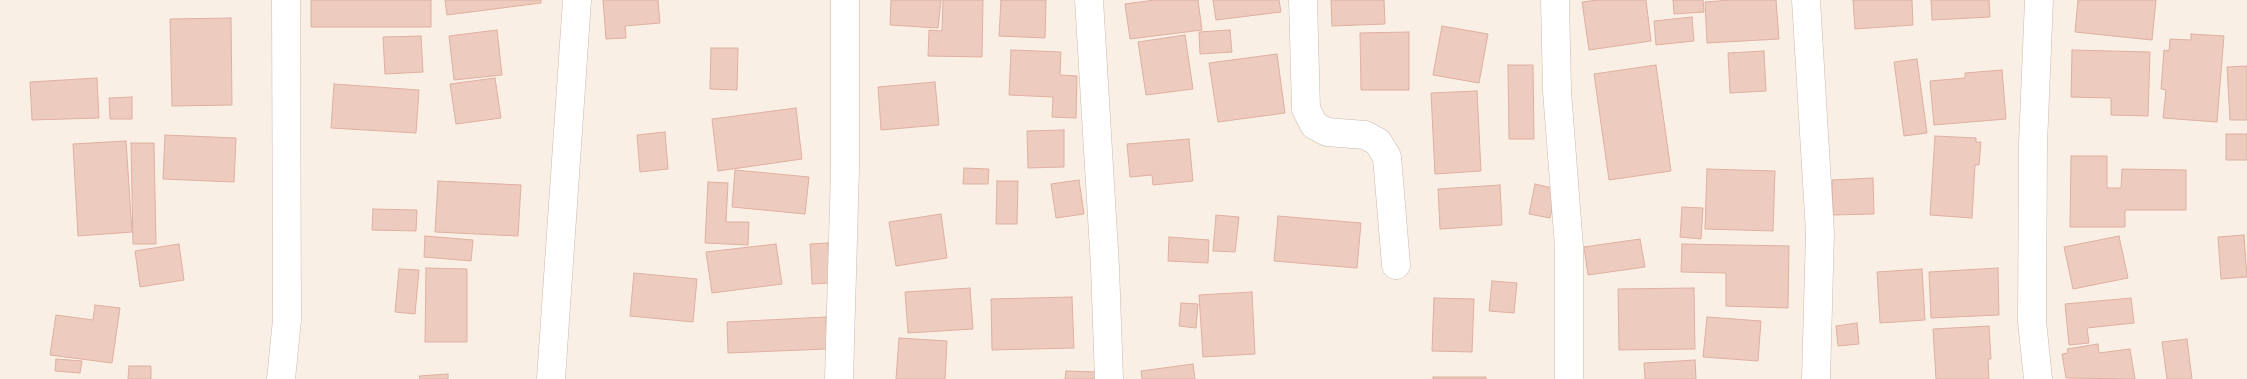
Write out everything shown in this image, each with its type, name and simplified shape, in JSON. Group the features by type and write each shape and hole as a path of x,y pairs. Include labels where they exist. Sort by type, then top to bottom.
{"street":[{"path":"280,379 287,320 284,24 286,0"},
{"path":"551,379 577,0"},
{"path":"839,379 845,169 844,0"},
{"path":"1089,0 1105,267 1109,379"},
{"path":"1303,0 1306,109 1314,126 1327,132 1365,135 1378,142 1387,157 1396,265"},
{"path":"1555,0 1556,91 1569,247 1569,379"},
{"path":"1806,0 1820,233 1816,379"},
{"path":"2038,379 2032,321 2033,144 2039,0"}],"building":[{"path":"311,0 431,0 431,27 311,27"},
{"path":"445,0 541,0 541,3 447,15"},
{"path":"603,0 658,0 660,23 625,26 626,38 606,39"},
{"path":"891,0 941,0 938,28 890,25"},
{"path":"943,0 983,0 982,57 928,56 929,30 942,31"},
{"path":"1001,0 1046,0 1045,38 999,36"},
{"path":"1155,0 1198,0 1202,30 1130,39 1125,4"},
{"path":"1213,0 1279,0 1281,12 1216,20"},
{"path":"1331,0 1384,0 1385,24 1332,26"},
{"path":"1646,0 1651,41 1589,50 1582,2"},
{"path":"1673,0 1703,0 1704,12 1674,14"},
{"path":"1776,0 1779,39 1707,43 1705,2"},
{"path":"1853,0 1912,0 1913,25 1855,29"},
{"path":"1931,0 1989,0 1990,17 1932,20"},
{"path":"2078,0 2156,0 2152,40 2075,32"},
{"path":"1692,17 1694,41 1656,45 1654,21"},
{"path":"231,18 232,105 172,106 170,19"},
{"path":"1442,26 1488,34 1479,83 1433,75"},
{"path":"497,30 502,75 454,80 449,36"},
{"path":"1230,30 1232,52 1200,54 1199,32"},
{"path":"1409,32 1409,90 1361,90 1360,33"},
{"path":"2191,34 2224,36 2217,122 2163,118 2166,90 2161,89 2164,50 2169,51 2170,39 2191,40"},
{"path":"1185,35 1193,89 1146,95 1138,42"},
{"path":"421,36 423,72 385,74 383,37"},
{"path":"711,48 738,48 737,90 710,89"},
{"path":"1011,50 1061,52 1060,75 1077,76 1076,118 1052,117 1053,97 1009,95"},
{"path":"2072,50 2150,52 2148,116 2111,115 2111,98 2071,97"},
{"path":"1764,51 1766,91 1730,93 1728,53"},
{"path":"1277,54 1285,113 1218,122 1209,63"},
{"path":"1917,59 1927,133 1904,136 1894,62"},
{"path":"1508,65 1533,65 1534,139 1509,139"},
{"path":"1656,65 1671,171 1609,180 1594,74"},
{"path":"2247,66 2247,120 2230,120 2227,67"},
{"path":"2002,70 2006,119 1934,125 1930,81 1965,78 1965,73"},
{"path":"97,78 99,118 32,120 30,82"},
{"path":"495,78 501,118 456,124 450,84"},
{"path":"935,82 939,125 881,130 878,87"},
{"path":"334,84 419,90 416,133 331,128"},
{"path":"1477,91 1481,171 1435,174 1431,93"},
{"path":"132,97 132,119 110,119 109,98"},
{"path":"796,108 802,159 718,171 712,119"},
{"path":"1064,130 1064,167 1028,168 1027,131"},
{"path":"665,132 668,169 640,172 637,135"},
{"path":"2226,134 2247,134 2247,160 2226,160"},
{"path":"165,135 236,138 234,182 163,179"},
{"path":"1935,136 1976,138 1976,142 1981,142 1979,165 1975,165 1972,218 1930,215"},
{"path":"1189,139 1193,181 1153,185 1152,175 1130,177 1127,144"},
{"path":"126,141 132,232 78,236 73,144"},
{"path":"131,143 154,143 156,244 133,244"},
{"path":"2071,156 2107,156 2107,188 2121,188 2122,169 2186,170 2186,210 2125,210 2125,227 2070,227"},
{"path":"964,168 989,169 988,184 963,184"},
{"path":"1707,169 1775,171 1773,231 1705,229"},
{"path":"735,170 809,177 805,214 732,207"},
{"path":"1873,178 1874,214 1833,215 1832,180"},
{"path":"1079,180 1084,214 1056,218 1051,184"},
{"path":"438,181 521,185 518,236 435,232"},
{"path":"997,181 1018,181 1017,224 996,224"},
{"path":"708,182 728,183 726,222 749,222 748,245 705,243"},
{"path":"1535,184 1557,189 1550,218 1529,214"},
{"path":"1500,185 1502,225 1440,229 1438,189"},
{"path":"1682,207 1703,208 1701,239 1680,237"},
{"path":"373,209 417,210 416,231 372,230"},
{"path":"941,214 947,258 896,266 889,222"},
{"path":"1216,215 1239,217 1235,252 1213,251"},
{"path":"1278,216 1361,223 1357,268 1274,261"},
{"path":"2244,235 2247,277 2221,279 2218,237"},
{"path":"425,236 473,240 471,261 424,257"},
{"path":"2119,236 2128,278 2073,289 2064,247"},
{"path":"1169,237 1209,240 1208,263 1168,261"},
{"path":"1640,239 1645,267 1588,275 1584,247"},
{"path":"828,243 830,283 812,284 810,244"},
{"path":"179,244 184,280 140,287 135,251"},
{"path":"776,244 782,284 712,293 706,252"},
{"path":"1682,244 1789,246 1788,308 1726,306 1726,273 1681,272"},
{"path":"426,268 467,269 467,342 425,342"},
{"path":"1998,268 1999,315 1931,318 1929,272"},
{"path":"399,269 419,270 415,314 395,312"},
{"path":"1922,269 1925,320 1880,323 1877,272"},
{"path":"634,273 697,279 693,322 630,316"},
{"path":"1492,281 1517,283 1514,313 1489,311"},
{"path":"970,288 973,329 908,333 905,292"},
{"path":"1694,288 1695,349 1619,350 1618,289"},
{"path":"1252,292 1255,354 1203,357 1199,295"},
{"path":"1072,297 1074,348 992,350 991,299"},
{"path":"1434,298 1474,299 1472,352 1432,351"},
{"path":"2131,298 2134,323 2087,328 2089,343 2069,345 2065,304"},
{"path":"1181,303 1198,304 1196,328 1179,326"},
{"path":"95,305 120,308 112,363 50,355 56,315 93,320"},
{"path":"826,317 827,349 728,353 727,322"},
{"path":"1707,317 1761,321 1758,361 1703,357"},
{"path":"1857,323 1859,344 1838,346 1836,326"},
{"path":"1989,326 1991,359 1988,359 1989,379 1936,379 1933,329"},
{"path":"899,338 947,341 945,379 896,379"},
{"path":"2187,339 2192,379 2167,379 2162,342"},
{"path":"2098,344 2099,353 2130,349 2135,379 2066,378 2062,354 2068,353 2067,349"},
{"path":"56,359 82,361 80,373 55,371"},
{"path":"1695,360 1696,379 1645,379 1644,363"},
{"path":"1193,364 1195,379 1142,379 1141,371"},
{"path":"129,366 151,366 151,379 128,379"},
{"path":"1066,371 1098,372 1098,379 1065,379"},
{"path":"448,374 448,379 420,379 419,376"},
{"path":"1433,377 1486,377 1486,379 1433,379"}]}
